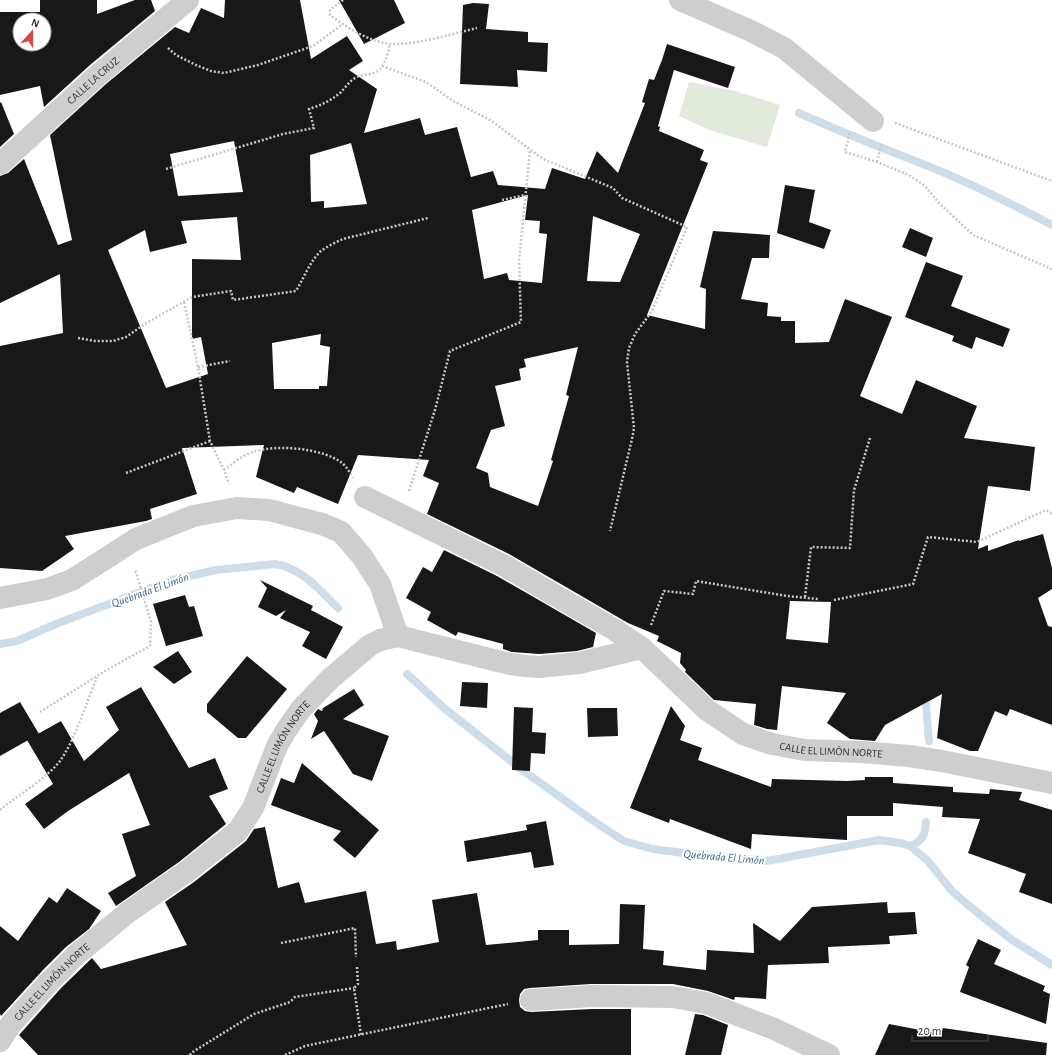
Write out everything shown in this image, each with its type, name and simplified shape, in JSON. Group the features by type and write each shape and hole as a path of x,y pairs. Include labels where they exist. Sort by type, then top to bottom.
{"street":[{"name":"CALLE LA CRUZ","path":"0,164 98,75 188,0"},
{"path":"680,0 751,31 784,48 873,121"},
{"name":"CALLE EL LIMÓN NORTE","path":"365,497 503,565 615,630 642,648 686,692 707,710 743,734 772,744 805,750 862,752 909,756 942,761 1052,783"},
{"path":"0,598 47,589 72,580 136,539 193,516 237,508 269,510 322,524 341,532 361,555 380,584 398,636"},
{"name":"CALLE EL LIMÓN NORTE","path":"0,1041 11,1024 75,956 127,913 186,872 238,831 253,808 277,746 301,709 330,679 370,645 380,640 398,636 510,664 539,667 579,663 642,648"},
{"path":"530,1000 592,996 673,997 706,1003 772,1028 830,1055"}],"path":[{"path":"343,0 330,10 330,15 343,24 370,38 390,44 410,43 477,28"},
{"path":"150,32 176,55 211,71 224,73 258,65 313,46 343,24"},
{"path":"166,169 282,134 314,128 309,109 329,102 341,92 352,79 377,72 382,66 390,44"},
{"path":"382,66 426,82 453,101 490,120 543,159 613,188 622,198 687,227 652,312 635,334 629,348 627,362 634,428 610,531"},
{"path":"873,121 887,121 905,126 1052,181"},
{"path":"850,131 845,152 877,162 909,176 925,186 939,203 973,235 1052,269"},
{"path":"877,162 882,144"},
{"path":"401,515 435,410 450,351 521,322 519,261 530,150"},
{"path":"502,200 525,195"},
{"path":"78,338 95,341 113,341 126,337 145,324 192,298 231,291 233,300 296,291 314,259 331,245 343,239 428,218"},
{"path":"184,302 198,367 210,441 224,470 237,508"},
{"path":"198,367 230,361"},
{"path":"805,597 811,547 850,548 854,490 870,438"},
{"path":"126,473 210,441"},
{"path":"224,470 253,451 269,448 309,449 329,455 343,464 365,497"},
{"path":"834,600 913,584 928,537 977,542 1046,510 1052,514"},
{"path":"40,712 97,676 150,646 151,622 137,573"},
{"path":"642,648 664,591 693,594 696,581 787,596 818,599"},
{"path":"0,810 49,772 59,762 70,745 97,676"},
{"path":"281,943 355,928 356,957"},
{"path":"190,1055 254,1014 290,1002 295,997 354,988 358,984 357,967"},
{"path":"354,988 361,1035"},
{"path":"285,1055 305,1046 530,1000"}],"shaded area":[{"path":"689,82 735,91 780,105 767,147 712,131 679,116"}],"building":[{"path":"40,0 97,0 97,14 135,0 151,0 155,11 90,65 44,107 40,86 0,95 0,12 12,12 12,52 52,52 52,12 40,12"},
{"path":"225,0 300,0 311,59 347,36 363,61 349,70 377,89 364,133 420,118 425,135 457,127 471,177 493,171 498,185 545,189 552,168 585,179 597,151 618,173 645,103 642,102 649,79 654,80 667,44 735,67 728,88 674,70 658,126 660,127 659,131 704,150 700,160 708,163 647,315 705,329 706,289 700,287 713,231 770,235 769,258 752,258 741,299 768,303 767,316 781,317 781,321 795,321 795,343 829,342 845,299 892,317 860,396 902,414 916,380 977,406 964,438 1035,447 1030,491 988,486 978,549 988,545 988,551 1019,540 1043,534 1052,568 1052,589 1038,598 1048,626 1052,627 1052,725 1010,709 1007,716 995,711 978,751 970,751 937,738 942,694 885,725 875,741 850,739 827,723 846,693 782,686 777,730 754,725 756,704 714,700 685,672 686,670 680,663 681,653 657,641 659,636 628,623 509,554 427,514 439,483 423,476 429,460 358,455 338,504 297,487 294,493 256,477 264,445 182,448 197,494 150,509 152,519 146,521 65,536 74,549 42,571 0,568 0,346 63,333 60,274 0,303 0,176 8,173 24,159 58,245 72,240 50,135 106,84 175,27 189,33 201,8 224,18","holes":["234,141 243,192 178,196 170,154","351,143 367,204 324,208 324,201 311,202 310,155","528,195 525,220 540,221 539,233 547,234 542,283 509,280 507,273 484,279 472,210","593,216 640,234 620,282 587,281","237,217 241,260 192,259 192,339 201,337 208,374 166,388 108,250 145,230 150,252 187,243 181,221","321,334 320,345 330,347 327,386 319,386 319,389 274,389 272,343","578,347 566,395 569,396 551,460 553,461 538,506 490,487 488,473 476,468 491,430 505,426 495,386 521,380 519,369 526,367 524,359","790,601 831,602 828,643 786,639"]},
{"path":"339,0 394,0 405,23 364,44"},
{"path":"473,3 489,4 486,29 528,32 528,42 548,43 547,72 517,70 518,87 460,84 463,5"},
{"path":"1,102 14,134 0,147 0,103"},
{"path":"785,185 815,190 809,222 831,230 824,249 777,233"},
{"path":"910,228 933,238 926,257 902,247"},
{"path":"926,262 963,276 951,306 1010,329 1003,347 976,337 972,349 952,341 954,336 905,317"},
{"path":"444,550 497,576 596,633 593,647 577,651 539,654 512,652 503,649 503,644 458,632 456,636 427,620 431,612 406,598 423,567 432,572"},
{"path":"260,580 313,606 311,610 343,627 326,659 302,646 310,632 280,618 286,610 276,616 258,607 267,588"},
{"path":"185,595 189,607 194,606 203,636 166,646 153,604"},
{"path":"178,651 192,672 174,684 153,667"},
{"path":"247,656 287,689 246,738 238,738 207,712 207,704"},
{"path":"462,682 488,683 487,708 460,706"},
{"path":"141,687 189,768 215,758 228,789 209,796 226,824 179,862 116,906 108,893 136,876 122,834 150,825 129,773 68,811 44,829 25,804 53,784 27,740 61,721 84,761 119,730 106,707"},
{"path":"354,689 364,705 343,719 389,736 372,781 353,774 324,731 311,739 318,721 314,714 318,709 322,711 323,708"},
{"path":"20,702 39,734 0,756 0,713"},
{"path":"671,706 685,726 680,740 702,748 698,760 771,787 772,779 847,781 865,780 865,777 893,777 893,783 953,787 953,792 989,794 990,789 1022,792 1019,800 1052,810 1052,904 1019,892 1026,874 968,853 980,819 942,817 943,807 893,803 893,816 847,816 847,840 752,834 751,849 670,819 669,823 630,808"},
{"path":"514,707 533,708 532,732 546,733 545,754 531,753 530,771 512,770"},
{"path":"587,708 617,708 618,736 588,737"},
{"path":"302,763 379,830 355,858 333,840 341,831 271,805 281,778 294,783"},
{"path":"546,821 554,865 534,868 531,852 467,862 464,841 527,830 526,825"},
{"path":"265,827 278,888 299,882 305,903 366,891 376,944 396,941 397,950 439,942 432,900 477,893 486,945 538,940 538,930 569,930 569,945 619,944 620,904 645,905 643,949 664,951 663,965 706,970 707,950 754,953 753,923 780,941 812,907 887,902 888,913 915,912 917,934 889,936 890,944 828,947 829,963 768,965 766,999 735,997 734,1000 708,991 673,984 591,984 530,988 524,989 520,994 520,1007 525,1011 531,1012 631,1009 631,1055 38,1055 19,1035 61,988 92,958 101,969 187,945 165,902 194,882 246,841 254,829"},
{"path":"67,888 101,911 89,929 66,947 1,1016 0,926 18,941 49,897 57,903"},
{"path":"978,939 1001,950 994,964 1045,986 1043,991 1050,994 1046,1024 960,992 969,967 966,965"},
{"path":"695,1014 703,1015 728,1025 721,1055 685,1055"},
{"path":"889,1024 941,1034 943,1028 1047,1043 1046,1055 875,1055"}],"waterway":[{"path":"799,113 851,136 954,177 1052,225"},
{"name":"Quebrada El Limón","path":"0,644 17,641 56,624 172,580 216,570 275,564 285,566 294,570 310,581 338,608"},
{"name":"Quebrada El Limón","path":"407,674 444,708 521,769 624,841 653,849 767,861 879,840 901,843 910,846 928,861 951,890 968,905 1012,940 1052,965"},
{"path":"925,692 929,741"},
{"path":"910,846 921,840 925,831 926,822"}]}
